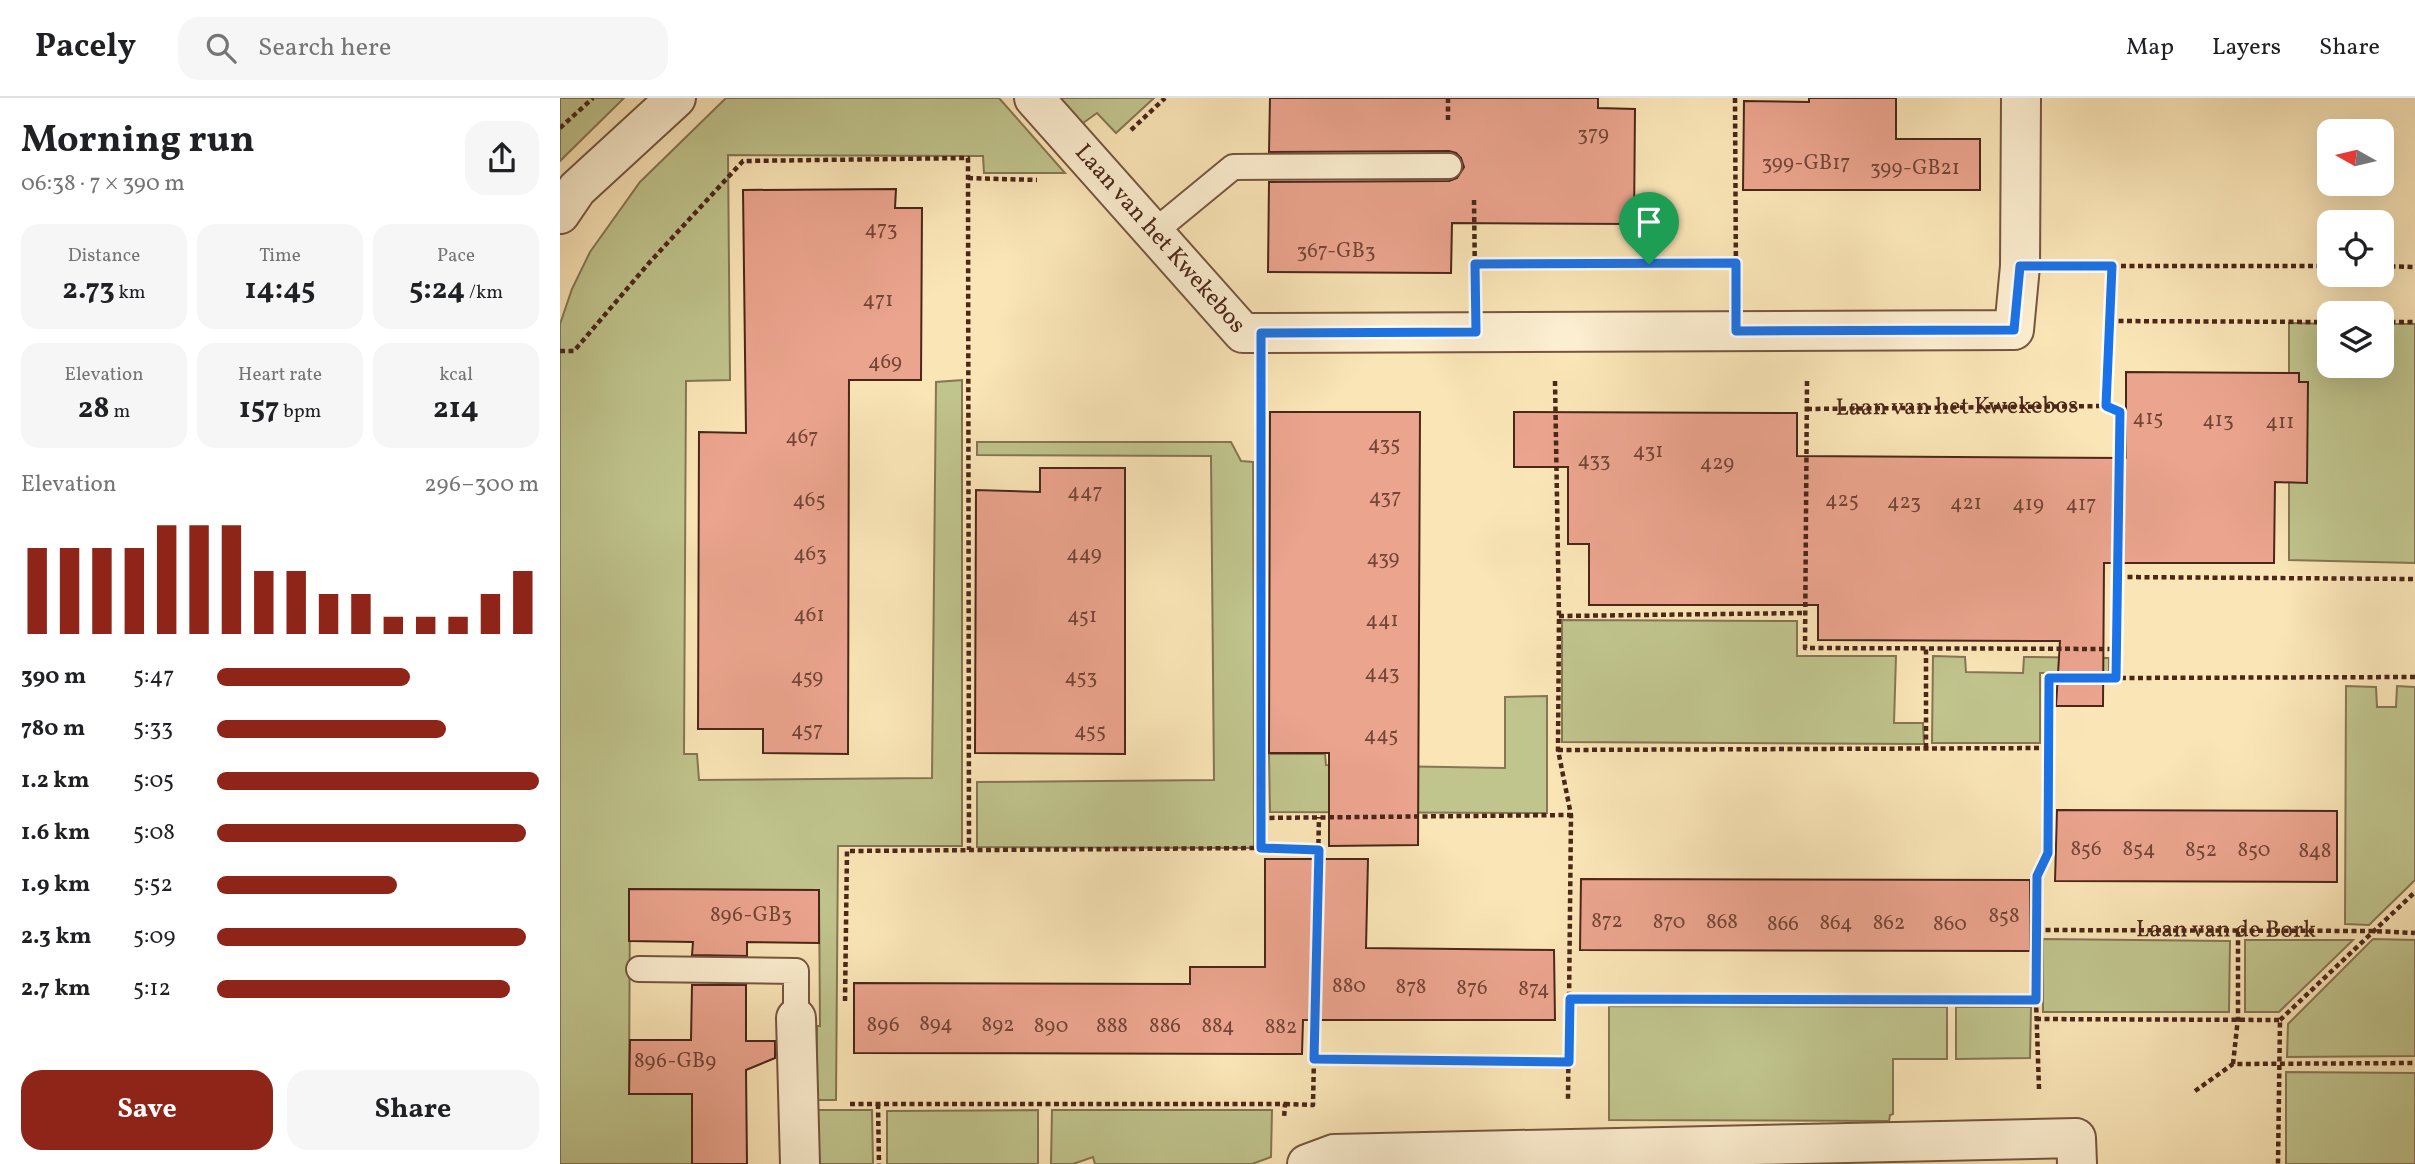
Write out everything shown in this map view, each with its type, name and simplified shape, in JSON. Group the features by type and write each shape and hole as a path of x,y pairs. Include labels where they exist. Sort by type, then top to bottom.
{"street":[{"path":"560,214 577,189 676,98"},
{"name":"Laan van het Kwekebos","path":"1034,98 1243,332 1261,333 2014,330 2020,266 2021,98"},
{"path":"796,1018 800,1164"},
{"path":"1307,1164 1334,1154 2076,1138 2077,1164"}],"lane":[{"path":"1154,232 1233,167 1449,166"},
{"path":"639,969 796,971 796,1018"}],"path":[{"path":"560,128 593,98"},
{"path":"1448,98 1449,166 1473,165 1476,332"},
{"path":"1735,98 1736,331"},
{"path":"560,351 574,351 649,263 743,161 968,158 969,850"},
{"path":"1475,264 1736,263"},
{"path":"2020,266 2317,266"},
{"name":"Laan van het Kwekebos","path":"1807,409 2106,406 2112,266"},
{"path":"2394,267 2415,267"},
{"path":"2110,321 2317,321"},
{"path":"2394,322 2415,322"},
{"path":"1808,331 1805,648 2116,649"},
{"path":"1554,332 1559,615 1558,750 1571,816 1567,1149"},
{"path":"1261,333 1261,848"},
{"path":"2106,406 2120,412 2116,678"},
{"path":"2119,577 2415,579"},
{"path":"1559,615 1805,613"},
{"path":"1926,649 1926,748"},
{"path":"2041,1139 2036,1019 2037,876 2048,853 2049,678 2415,677"},
{"path":"1558,750 2048,748"},
{"path":"1261,818 1571,816"},
{"path":"800,1104 1313,1105 1319,817"},
{"path":"845,1011 847,852 1261,848 1319,850"},
{"path":"2278,1164 2280,1020 2415,891"},
{"name":"Laan van de Bork","path":"2037,930 2415,933"},
{"path":"2233,1064 2238,1018 2238,931"},
{"path":"1570,999 2036,1000"},
{"path":"2036,1019 2280,1020"},
{"path":"1314,1059 1569,1062"},
{"path":"2195,1091 2233,1064 2415,1063"},
{"path":"878,1104 879,1164"},
{"path":"1284,1128 1285,1104"}],"green space":[{"path":"560,98 624,98 560,161"},
{"path":"726,98 999,98 1065,173 984,173 983,156 728,155 730,380 686,381 684,754 697,754 699,780 932,778 936,382 962,380 962,846 838,846 836,1100 817,1100 817,1026 820,1026 819,890 630,889 629,1093 692,1094 692,1164 560,1164 560,324 572,289 590,252 640,182"},
{"path":"1057,98 1154,98 1116,133 1097,113 1079,126"},
{"path":"2289,323 2317,324 2317,378 2394,378 2394,324 2415,324 2415,563 2289,560"},
{"path":"977,442 1231,442 1241,461 1253,462 1254,848 977,847 977,782 1214,780 1211,456 977,455"},
{"path":"1562,620 1797,621 1797,656 1896,656 1894,723 1923,723 1924,744 1562,742"},
{"path":"1933,656 1965,657 1966,672 2023,673 2024,657 2109,658 2109,673 2040,673 2040,743 1932,743"},
{"path":"2346,686 2376,687 2377,707 2396,707 2397,686 2415,687 2415,880 2369,925 2345,924"},
{"path":"1547,696 1547,813 1270,812 1269,754 1325,754 1326,765 1505,768 1505,697"},
{"path":"2043,939 2230,941 2229,1012 2043,1012"},
{"path":"2373,939 2415,940 2415,1056 2287,1057 2288,1024"},
{"path":"2245,940 2353,940 2279,1012 2245,1012"},
{"path":"1609,1006 1947,1007 1947,1059 1893,1059 1893,1114 1890,1115 1889,1121 1609,1120"},
{"path":"1956,1007 2031,1007 2030,1058 1956,1059"},
{"path":"2286,1072 2415,1073 2415,1164 2286,1164"},
{"path":"817,1110 872,1110 873,1164 816,1164"},
{"path":"1038,1110 1038,1164 887,1164 887,1111"},
{"path":"1052,1110 1272,1110 1271,1157 1252,1164 1095,1164 1093,1157 1073,1164 1051,1164"}],"building":[{"path":"1270,98 1598,98 1598,108 1635,109 1634,224 1452,223 1451,273 1268,272 1269,182 1449,181 1457,178 1464,167 1461,158 1449,151 1269,152"},
{"path":"1809,98 1896,98 1896,139 1980,139 1980,190 1743,190 1744,101 1809,102"},
{"path":"896,189 895,208 922,208 921,380 849,380 848,754 763,753 763,729 698,729 699,432 746,433 743,190"},
{"path":"2126,372 2299,373 2299,382 2308,382 2307,483 2275,482 2274,563 2104,563 2103,706 2056,706 2060,641 1818,640 1818,605 1589,605 1589,544 1568,544 1568,467 1514,467 1514,412 1797,413 1797,456 2126,458"},
{"path":"1270,412 1420,412 1418,845 1329,846 1329,753 1269,753"},
{"path":"1040,468 1125,468 1125,754 975,753 976,490 1040,492"},
{"path":"2057,810 2337,811 2337,882 2055,881"},
{"path":"1265,859 1368,859 1366,948 1554,950 1555,1020 1303,1020 1302,1054 854,1053 854,983 1190,984 1190,967 1265,967"},
{"path":"1581,879 2030,880 2030,951 1580,950"},
{"path":"629,889 819,890 819,943 747,942 747,956 692,955 693,942 629,941"},
{"path":"692,985 746,985 746,1041 775,1041 775,1058 746,1070 747,1164 692,1164 692,1094 629,1094 630,1040 691,1040"}],"route":[{"path":"1736,263 1736,331 2014,330 2020,266 2112,266 2106,406 2120,412 2116,678 2049,678 2048,853 2037,876 2036,1000 1570,999 1569,1062 1314,1059 1319,850 1261,848 1261,333 1476,332 1475,264 1649,264 1736,263"}]}
